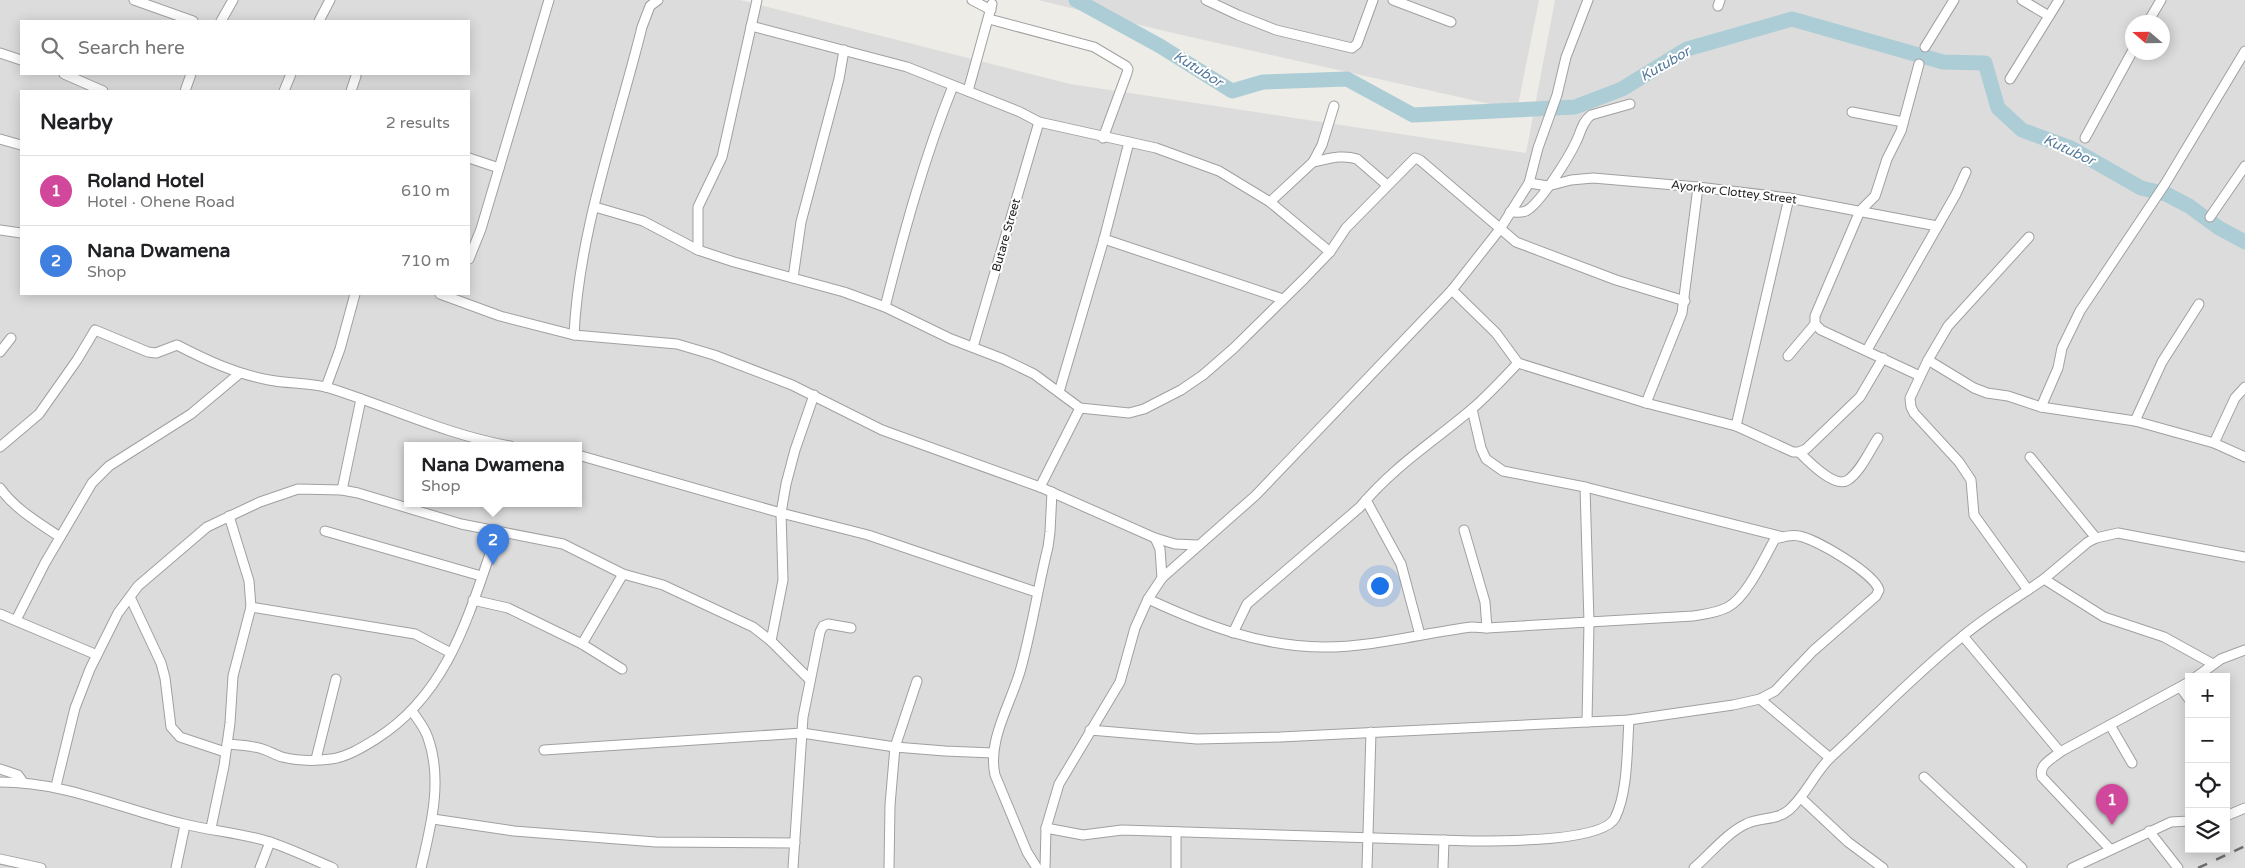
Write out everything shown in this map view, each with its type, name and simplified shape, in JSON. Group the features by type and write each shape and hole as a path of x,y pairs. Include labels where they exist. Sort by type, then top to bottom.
{"street":[{"path":"134,0 191,20"},
{"path":"222,20 232,0"},
{"path":"320,20 330,0"},
{"path":"470,256 481,229 549,0"},
{"path":"641,0 650,6"},
{"path":"574,335 577,291 595,207 650,6 658,0"},
{"path":"698,250 698,207 722,157 756,0"},
{"path":"972,0 991,11 1094,47 1126,66 1128,69 1127,73 1103,138"},
{"path":"1206,0 1276,30 1352,48 1357,44 1373,0"},
{"path":"1393,0 1451,22"},
{"path":"1045,868 1046,828 1059,784 1120,682 1135,628 1148,599 1162,578 1256,495 1452,290 1500,229 1530,182 1538,148 1557,95 1566,57 1588,0"},
{"path":"1925,46 1954,0"},
{"path":"2022,0 2049,16"},
{"path":"2010,80 2059,0"},
{"path":"2152,15 2161,0"},
{"path":"968,91 991,11"},
{"path":"751,26 907,67 1020,112 1038,122 1103,138 1156,148 1219,171 1270,202 1330,252"},
{"path":"794,278 800,222 839,79 844,50"},
{"path":"2041,407 2058,368 2062,348 2076,318 2165,184 2245,51"},
{"path":"0,53 20,60"},
{"path":"2085,138 2128,60"},
{"path":"1788,356 1815,324 1815,316 1860,211 1875,196 1887,159 1897,141 1919,64"},
{"path":"66,75 101,90"},
{"path":"185,90 191,75"},
{"path":"284,90 292,75"},
{"path":"350,90 356,76"},
{"path":"885,307 914,195 953,86"},
{"path":"1510,212 1524,212 1530,208 1548,186 1576,142 1586,118 1630,104"},
{"path":"1270,202 1296,180 1313,162 1322,145 1334,106"},
{"path":"1852,112 1903,122"},
{"name":"Butare Street","path":"973,347 1038,122"},
{"path":"0,139 20,145"},
{"path":"1059,392 1104,240 1129,142"},
{"path":"1313,162 1337,157 1351,157 1357,159 1388,185"},
{"path":"470,158 499,168"},
{"path":"595,207 642,221 698,250 885,307 1034,374 1080,408 1128,413 1144,409 1181,390 1203,375 1234,348 1330,252 1346,228 1415,158 1420,160 1516,242 1616,280 1685,301"},
{"path":"2210,217 2245,166"},
{"path":"1867,350 1938,226 1966,172"},
{"name":"Ayorkor Clottey Street","path":"1530,182 1548,186 1570,180 1593,178 1698,187 1789,198 1938,226"},
{"path":"1646,404 1678,327 1685,301 1698,187"},
{"path":"1736,426 1789,198"},
{"path":"0,230 20,233"},
{"path":"2028,590 1974,515 1971,480 1959,462 1911,407 1910,398 1928,360 1948,326 2029,238"},
{"path":"1104,240 1282,299"},
{"path":"1452,290 1496,333 1518,363 1646,404 1736,426 1793,452 1800,452 1806,449 1860,397 1883,358"},
{"path":"326,387 356,295"},
{"path":"455,296 500,316 574,335 677,344 759,371 882,430 1040,487 1155,538 1176,544 1198,545"},
{"path":"2135,421 2162,362 2199,304"},
{"path":"1815,324 1821,330 1920,376"},
{"path":"0,447 39,414 77,360 95,330 148,352 156,353 176,345 212,363 240,373 268,380 326,387 461,435 492,442"},
{"path":"0,352 10,338"},
{"path":"1928,360 1974,388 1987,393 2008,396 2041,407 2135,421 2214,443 2245,457"},
{"path":"1233,633 1247,604 1366,500 1397,468 1472,409 1518,363"},
{"path":"16,620 60,536 92,483 109,466 192,414 240,373"},
{"path":"2214,443 2235,398 2245,387"},
{"path":"771,641 783,580 781,513 795,450 814,396"},
{"path":"342,490 361,399"},
{"path":"1040,487 1080,408"},
{"path":"1472,409 1481,448 1486,459 1494,466 1512,473 1585,487 1783,537"},
{"path":"1800,452 1823,474 1842,482 1848,480 1858,468 1878,438"},
{"path":"582,456 781,513 868,535 1036,592"},
{"path":"2030,457 2096,538"},
{"path":"1585,487 1589,622 1587,722"},
{"path":"0,488 6,497 28,516 60,536"},
{"path":"56,786 75,708 97,655 118,613 138,586 207,527 260,502 298,489 342,490 404,506"},
{"path":"1037,868 1028,852 995,775 992,763 993,752 1021,669 1050,532 1052,492"},
{"path":"1366,500 1401,564 1420,635"},
{"path":"407,507 461,524 563,544 624,574 663,585 753,627 771,641 810,680"},
{"path":"211,828 222,778 233,676 251,607 249,581 229,516"},
{"path":"1464,530 1485,602 1487,628"},
{"path":"325,531 481,576"},
{"path":"130,597 161,663 172,727 180,737 226,748 256,747 282,756 316,760 333,759 357,750 388,731 412,711 427,693 452,653 464,626 498,531"},
{"path":"1694,868 1744,824 1755,820 1775,818 1788,811 1801,798 1830,758 1963,636 2044,580 2096,538 2118,533 2245,557"},
{"path":"1090,730 1197,739 1280,737 1629,720 1760,699 1776,691 1813,651 1876,596 1879,590 1878,584 1861,571 1826,548 1799,536 1775,539 1741,597 1728,607 1715,612 1693,616 1487,628 1472,627 1326,647 1277,644 1233,633 1197,622 1148,599"},
{"path":"1155,538 1160,549 1162,578"},
{"path":"582,644 624,574"},
{"path":"2044,580 2104,616 2164,637 2213,664"},
{"path":"473,600 508,608 582,644 622,669"},
{"path":"251,607 415,634 452,653"},
{"path":"0,614 97,655"},
{"path":"793,868 802,733 810,680 823,626 828,624 851,628"},
{"path":"1963,636 2060,752"},
{"path":"2201,673 2213,664 2245,650"},
{"path":"316,760 336,679"},
{"path":"889,868 890,805 895,747 917,681"},
{"path":"2110,849 2042,777 2040,772 2042,766 2060,752 2185,685"},
{"path":"1760,699 1830,758"},
{"path":"412,711 428,739 434,775 433,819 421,868"},
{"path":"1046,828 1083,835 1122,830 1444,840 1514,841 1552,839 1606,827 1614,819 1621,802 1629,720"},
{"path":"2110,725 2132,763"},
{"path":"1367,868 1371,732"},
{"path":"544,750 802,733 895,747 993,752"},
{"path":"0,770 18,775 23,782"},
{"path":"1924,777 2022,868"},
{"path":"0,782 23,782 56,786 185,825 211,828 270,842 333,868"},
{"path":"1801,798 1848,842 1883,868"},
{"path":"2230,814 2245,808"},
{"path":"433,819 514,831 656,842 795,843"},
{"path":"2072,868 2170,822 2185,821"},
{"path":"176,868 185,825"},
{"path":"2149,831 2178,868"},
{"path":"1176,832 1176,868"},
{"path":"1443,868 1444,840"},
{"path":"260,868 270,842"},
{"path":"0,859 41,868"}],"shaded area":[{"path":"0,0 740,0 1070,84 1526,153 1555,0 2245,0 2245,868 0,868"},
{"path":"1038,0 1539,0 1517,110 1173,33"}],"waterway":[{"name":"Kutubor","path":"1076,0 1160,46 1232,91 1263,82 1347,79 1413,115 1575,107 1622,89 1687,49 1792,19 1943,62 1985,63 1998,108 2022,130 2071,148 2141,188 2166,194 2189,206 2219,228 2245,242"}],"railway":[{"path":"2198,868 2245,846"}],"place":[{"name":"Nana Dwamena","path":"493,565"},
{"name":"Roland Hotel","path":"2112,825"}]}
